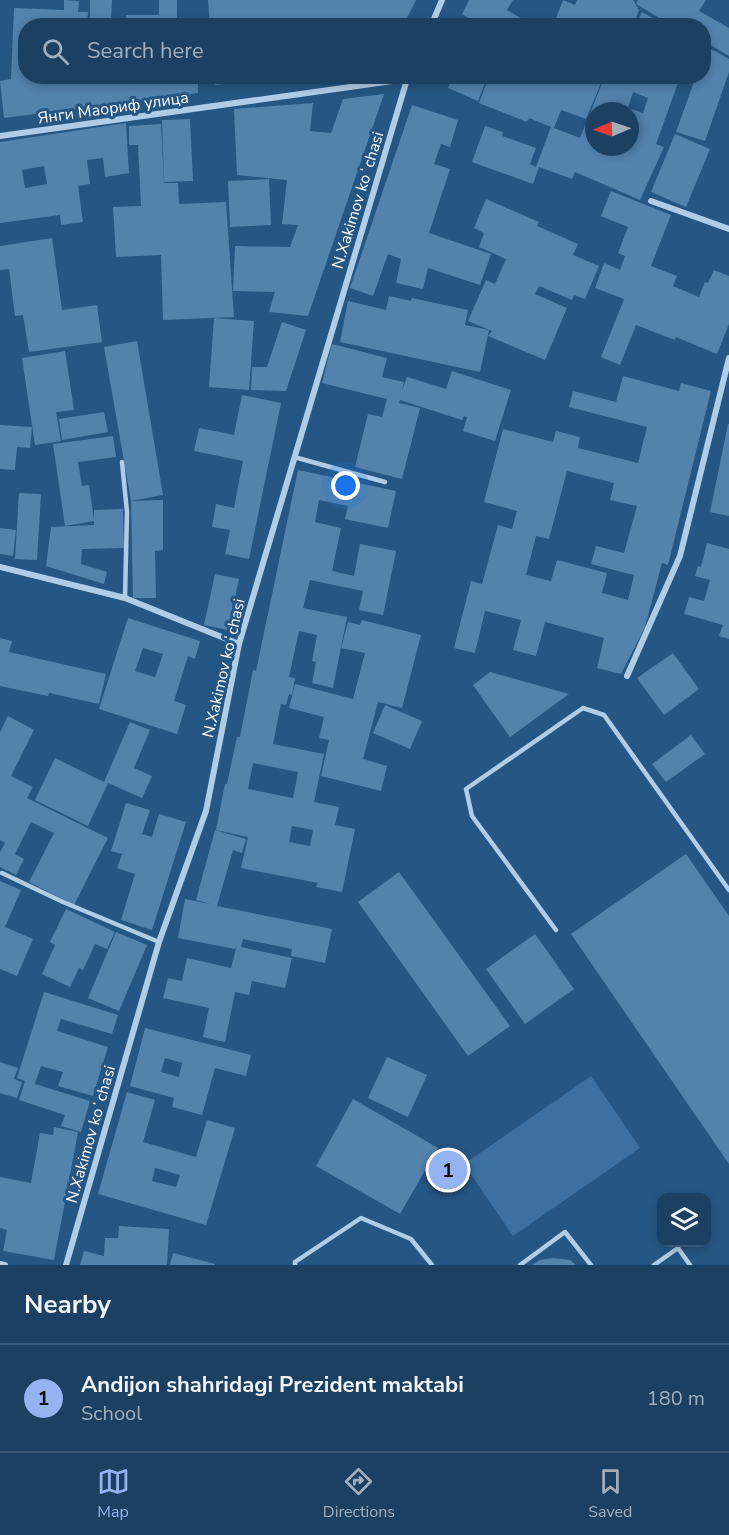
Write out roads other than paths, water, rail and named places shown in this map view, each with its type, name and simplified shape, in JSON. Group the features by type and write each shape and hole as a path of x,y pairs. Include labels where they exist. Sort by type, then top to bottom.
{"street":[{"path":"434,18 442,0"},
{"name":"Янги Маориф улица","path":"0,136 366,84"},
{"name":"N.Xakimov koʻchasi","path":"66,1265 159,942 206,812 239,644 406,84"},
{"path":"651,201 729,229"},
{"path":"627,676 681,556 729,358"},
{"path":"0,567 125,598 239,644"},
{"path":"0,1264 5,1265"}],"lane":[{"path":"294,457 385,482"},
{"path":"122,462 126,512 125,598"},
{"path":"556,930 472,816 466,789 583,708 604,715 729,890"},
{"path":"2,873 63,902 159,942"},
{"path":"295,1265 295,1262 361,1218 411,1239 432,1265"},
{"path":"520,1265 565,1232 591,1265"},
{"path":"654,1265 678,1248 690,1265"}],"place":[{"name":"Andijon shahridagi Prezident maktabi","path":"448,1170"}]}
